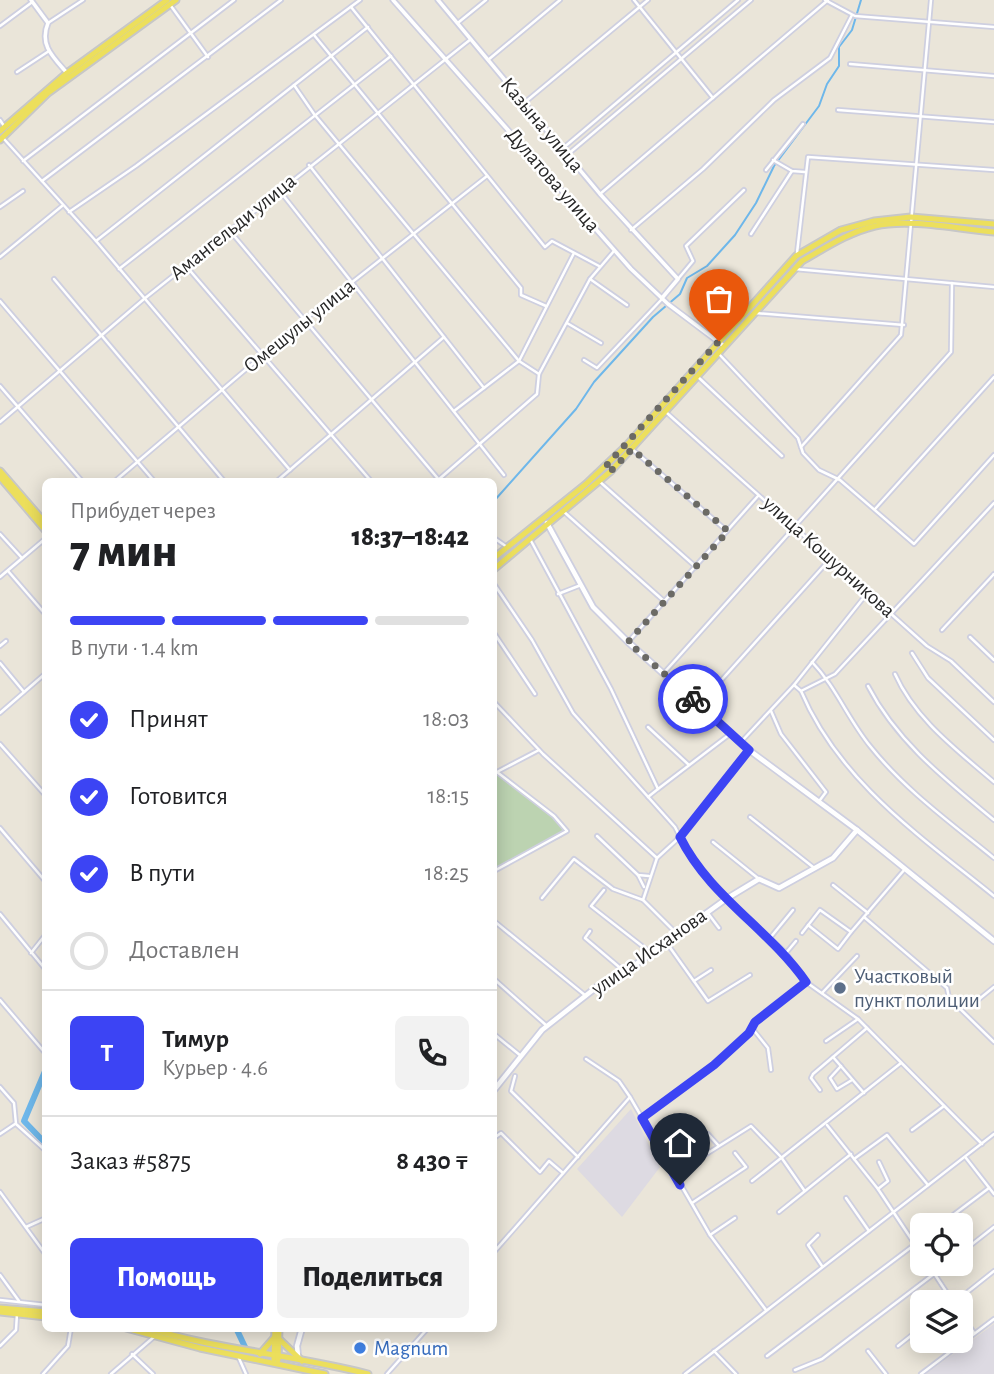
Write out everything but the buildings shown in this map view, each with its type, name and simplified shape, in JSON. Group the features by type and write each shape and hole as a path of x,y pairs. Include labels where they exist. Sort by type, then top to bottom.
{"main road":[{"path":"2,134 67,73 168,2 176,0"},
{"path":"2,134 48,93 168,2"},
{"path":"497,555 563,511 599,481 722,344 796,256 841,230 874,221 911,217 994,224"},
{"path":"961,222 961,229"},
{"path":"497,565 632,449 664,410 718,353 722,344 755,313 794,269 816,254 875,226 910,225 994,232"},
{"path":"812,247 816,254"},
{"path":"0,471 42,519"},
{"path":"0,477 42,526"},
{"path":"546,522 593,607 628,642 749,750 857,830 994,941"},
{"path":"759,880 779,888 834,858 857,830"},
{"name":"улица Исханова","path":"497,1086 547,1026 707,912 759,880"},
{"path":"0,1310 42,1315"},
{"path":"0,1310 42,1315"},
{"path":"158,1332 259,1354 310,1372 325,1374"},
{"path":"158,1332 238,1356 276,1360 300,1358 368,1374"},
{"path":"276,1360 277,1332"},
{"path":"300,1358 301,1332"},
{"path":"259,1354 276,1338"},
{"path":"276,1338 300,1358"},
{"path":"332,1374 332,1370 337,1366"}],"street":[{"path":"67,73 49,51 44,34 48,23 83,0"},
{"path":"23,161 234,0"},
{"path":"42,181 281,0"},
{"path":"69,212 360,0"},
{"name":"Дулатова улица","path":"393,0 615,250 662,299 722,344"},
{"name":"Казына улица","path":"438,0 600,194 678,279"},
{"path":"457,23 486,0"},
{"path":"488,60 560,0"},
{"path":"634,0 713,98"},
{"path":"524,103 648,0"},
{"path":"562,149 738,0"},
{"path":"567,155 751,0"},
{"path":"801,447 901,335 904,325 910,225 918,164 931,0"},
{"path":"0,26 32,1 48,23"},
{"path":"600,194 826,1 854,16 994,27"},
{"path":"168,2 209,57"},
{"path":"351,7 544,247 552,241 599,267"},
{"path":"631,230 703,169 775,100 830,58 854,16"},
{"path":"96,241 368,27"},
{"path":"314,35 521,288 521,295 546,306"},
{"name":"Амангельди улица","path":"0,422 144,299 230,232 309,165 471,39"},
{"path":"16,72 49,51"},
{"path":"119,269 391,56"},
{"path":"850,64 994,76"},
{"path":"294,86 314,114 519,361 539,374"},
{"path":"838,110 994,122"},
{"path":"0,120 2,134 23,161 96,241 290,470"},
{"path":"766,170 803,124"},
{"path":"796,256 806,160 811,156 994,170"},
{"path":"773,160 792,171 805,172"},
{"path":"309,165 484,388"},
{"path":"751,234 792,171"},
{"name":"Омешулы улица","path":"119,478 304,320 487,176"},
{"path":"279,190 504,475"},
{"path":"584,360 597,368 662,299 693,261 686,246 744,190"},
{"path":"0,207 23,191"},
{"path":"0,257 62,205"},
{"path":"230,232 436,478"},
{"path":"441,478 537,394 539,374 566,323 590,279 615,250"},
{"path":"454,411 519,361 574,253"},
{"path":"186,265 368,478"},
{"path":"794,269 994,287"},
{"path":"54,279 222,478"},
{"path":"590,279 627,306"},
{"path":"663,674 951,352 952,283"},
{"path":"0,301 151,478"},
{"path":"755,313 904,325"},
{"path":"566,323 601,343"},
{"path":"281,478 444,337"},
{"path":"718,353 798,438 801,447 819,470 836,479 875,509 914,544 994,455"},
{"path":"697,376 782,456"},
{"path":"875,509 994,377"},
{"path":"0,386 79,478"},
{"name":"улица Кошурникова","path":"664,410 994,702"},
{"path":"632,449 728,531"},
{"path":"599,481 696,568"},
{"path":"628,642 759,495"},
{"path":"802,691 828,678 892,614 994,503"},
{"path":"563,511 665,602"},
{"path":"0,534 22,558"},
{"path":"530,539 611,689 658,789"},
{"path":"497,540 507,547"},
{"path":"0,577 42,541"},
{"path":"699,705 831,558"},
{"path":"8,571 42,610"},
{"path":"942,630 994,574"},
{"path":"558,594 581,585"},
{"path":"497,588 532,640 573,713 648,797 680,837 689,855 726,899 786,953 806,982 859,1019 982,1144"},
{"path":"741,742 794,685 869,591"},
{"path":"497,637 535,694"},
{"path":"970,637 994,660"},
{"path":"0,646 6,641"},
{"path":"912,653 928,678 994,740"},
{"path":"813,662 828,678 854,724 896,777 994,858"},
{"path":"0,663 24,692"},
{"path":"895,674 913,705 933,728 994,782"},
{"path":"0,713 42,676"},
{"path":"794,685 802,691 831,746 873,795 994,896"},
{"path":"868,686 881,710 923,760 994,820"},
{"path":"497,705 539,750 657,858"},
{"path":"771,711 781,734 826,792 818,803"},
{"path":"648,727 689,765"},
{"path":"648,797 731,733"},
{"path":"0,744 42,791"},
{"path":"497,869 567,831 554,816 497,772 539,750"},
{"path":"643,900 657,858 680,837 749,750"},
{"path":"750,817 815,868"},
{"path":"0,828 42,877"},
{"path":"597,836 638,875 645,888"},
{"path":"713,842 759,880"},
{"path":"542,898 575,859 613,889 643,900 677,934"},
{"path":"808,925 838,949 905,869"},
{"path":"638,875 649,876"},
{"path":"833,885 868,913"},
{"path":"604,890 591,906 651,953"},
{"path":"770,938 793,910"},
{"path":"802,933 820,910 851,932"},
{"path":"707,912 719,928"},
{"path":"0,914 42,965"},
{"path":"864,918 947,988 948,998 994,1042"},
{"path":"497,922 586,996"},
{"path":"590,930 585,938 625,972"},
{"path":"32,953 42,939"},
{"path":"786,953 796,940"},
{"path":"666,942 708,1001 750,975"},
{"path":"822,993 857,956"},
{"path":"694,981 711,970"},
{"path":"497,982 547,1026"},
{"path":"642,1118 714,1065 755,1022 806,982"},
{"path":"978,1000 994,987"},
{"path":"0,1000 42,1049"},
{"path":"826,1041 859,1019"},
{"path":"752,1028 768,1048 771,1070"},
{"path":"820,1090 811,1078 813,1074 867,1028"},
{"path":"497,1036 521,1056"},
{"path":"833,1057 864,1093"},
{"path":"586,1059 619,1081 710,1234 766,1310"},
{"path":"752,1181 901,1063"},
{"path":"841,1066 830,1078 837,1089 852,1080"},
{"path":"515,1076 511,1091 578,1157"},
{"path":"0,1087 14,1103 16,1124 42,1147"},
{"path":"497,1249 630,1097"},
{"path":"912,1130 944,1106"},
{"path":"0,1134 16,1124"},
{"path":"827,1124 878,1189 910,1237"},
{"path":"677,1126 692,1142 708,1134 718,1145"},
{"path":"673,1175 751,1126 781,1157 804,1190"},
{"path":"497,1136 501,1133 540,1172 549,1161 563,1173"},
{"path":"685,1374 994,1134"},
{"path":"854,1159 887,1135 928,1185"},
{"path":"692,1203 746,1167 734,1153"},
{"path":"779,1212 851,1154"},
{"path":"966,1158 994,1194"},
{"path":"878,1189 888,1181 879,1162"},
{"path":"956,1213 989,1188"},
{"path":"0,1192 42,1249"},
{"path":"846,1198 869,1231"},
{"path":"710,1234 735,1218"},
{"path":"26,1227 42,1220"},
{"path":"973,1244 994,1227"},
{"path":"818,1235 808,1245 822,1267"},
{"path":"767,1356 910,1249"},
{"path":"969,1290 994,1271"},
{"path":"0,1275 20,1302"},
{"path":"796,1370 822,1359 931,1276"},
{"path":"0,1300 42,1305"},
{"path":"0,1346 16,1330 17,1314"},
{"path":"921,1374 994,1319"},
{"path":"43,1374 68,1346 70,1332"},
{"path":"111,1374 158,1332"},
{"path":"387,1374 424,1332"},
{"path":"898,1346 910,1336"},
{"path":"714,1351 736,1374"},
{"path":"868,1351 886,1374"},
{"path":"132,1354 153,1374"},
{"path":"238,1356 246,1374"},
{"path":"144,1374 148,1369"}],"shaded area":[{"path":"631,1109 660,1167 622,1217 577,1169"},
{"path":"994,1324 994,1374 926,1374 955,1353 973,1353 973,1339"}],"green space":[{"path":"497,770 502,778 565,826 562,837 497,870"}],"waterway":[{"path":"497,498 576,409 594,382 653,317 680,294 687,278 707,266 735,235 756,203 774,166 819,106 827,84 839,66 839,47 852,30 861,0"},
{"path":"42,1078 24,1121 42,1140"},
{"path":"238,1332 245,1347"}],"way so far":[{"path":"693,699 628,642 728,531 632,449 611,471 605,467 628,445 719,341"}],"place":[{"name":"Участковый пункт полиции","path":"840,988"},
{"name":"Magnum","path":"360,1348"}],"route":[{"path":"680,1185 642,1118 714,1065 749,1033 755,1022 806,982 786,953 726,899 689,855 680,837 749,750 693,699"}]}
